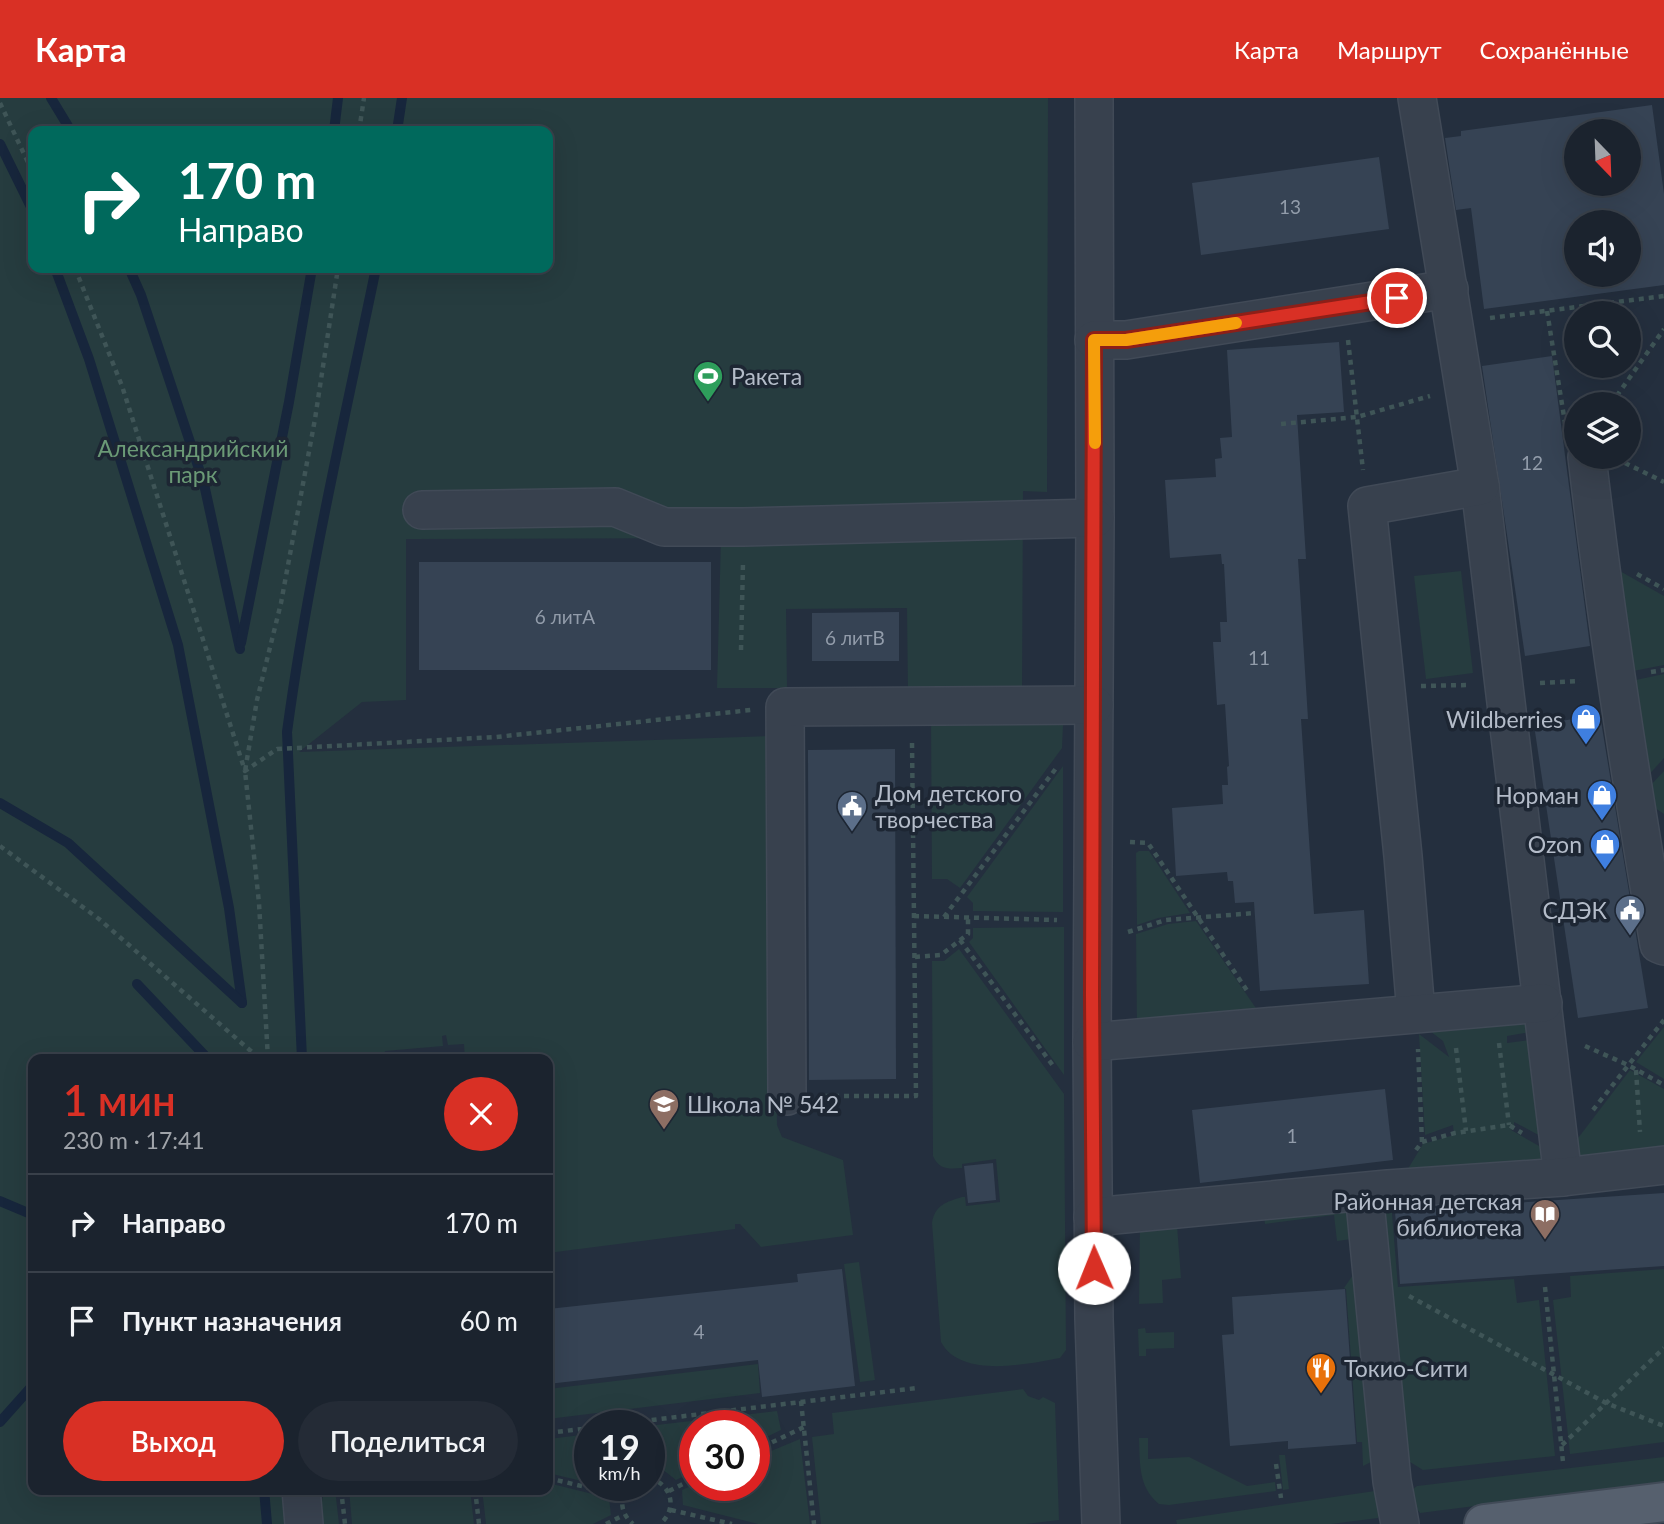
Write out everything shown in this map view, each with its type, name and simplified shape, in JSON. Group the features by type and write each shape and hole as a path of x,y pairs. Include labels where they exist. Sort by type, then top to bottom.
{"main road":[{"path":"1484,1524 1664,1502"}],"street":[{"path":"1094,98 1092,1042 1093,1217 1101,1524"},
{"path":"1418,98 1480,486 1561,1165"},
{"path":"1094,340 1126,340 1344,306 1452,306"},
{"path":"1581,469 1598,552 1634,798 1659,944 1664,946"},
{"path":"1416,1013 1402,843 1367,506 1480,486"},
{"path":"422,510 615,507 664,527 1095,518"},
{"path":"787,1096 785,707 1094,705"},
{"path":"1092,1042 1543,1003"},
{"path":"1093,1217 1376,1190 1561,1165 1653,1167"},
{"path":"1376,1190 1372,1276 1392,1481 1399,1524"},
{"path":"302,1495 304,1524"}],"path":[{"path":"360,126 364,98"},
{"path":"0,103 28,162"},
{"path":"77,273 122,386 245,771 259,903 268,1054"},
{"path":"245,771 257,700 286,577 315,419 337,273"},
{"path":"1452,306 1547,311 1664,296"},
{"path":"1344,306 1367,506"},
{"path":"1547,311 1565,392"},
{"path":"1619,392 1664,329"},
{"path":"1281,424 1357,418 1464,385"},
{"path":"1637,469 1664,482"},
{"path":"741,650 743,527"},
{"path":"1427,686 1469,685"},
{"path":"245,771 277,749 496,737 752,710"},
{"path":"787,1096 916,1096 912,754"},
{"path":"944,917 1060,764"},
{"path":"1129,842 1148,843 1249,993"},
{"path":"0,846 99,919 254,1054"},
{"path":"1128,932 1166,920 1255,913"},
{"path":"914,916 1092,921"},
{"path":"915,957 941,955 968,934 968,918"},
{"path":"960,940 1061,1076"},
{"path":"1416,1013 1422,1142"},
{"path":"1585,1119 1664,1020"},
{"path":"1499,1043 1509,1125 1561,1165"},
{"path":"1580,1044 1628,1065 1664,1085"},
{"path":"1456,1048 1466,1131"},
{"path":"1636,1070 1653,1167"},
{"path":"1376,1190 1422,1142 1466,1131 1509,1125"},
{"path":"1372,1276 1606,1403 1664,1426"},
{"path":"1545,1287 1563,1462"},
{"path":"1561,1446 1664,1348"},
{"path":"665,1420 917,1388"},
{"path":"801,1401 814,1524"},
{"path":"770,1443 804,1427"},
{"path":"553,1432 574,1430"},
{"path":"1276,1464 1281,1498"},
{"path":"553,1479 574,1484"},
{"path":"660,1524 671,1510 669,1491 665,1486"},
{"path":"669,1491 679,1486"},
{"path":"342,1495 345,1524"},
{"path":"476,1495 479,1524"},
{"path":"623,1501 624,1515 633,1524"},
{"path":"671,1510 732,1524"},
{"path":"606,1524 624,1515"}],"green space":[{"name":"Александрийский парк","path":"0,98 1048,98 1047,492 1023,491 1022,694 908,694 907,608 786,609 787,688 717,688 721,538 406,539 406,700 362,702 299,752 771,736 777,1125 782,1137 843,1160 853,1235 761,1247 740,1224 735,1224 735,1229 553,1252 553,1054 465,1054 464,1044 448,1045 446,1035 442,1036 443,1046 385,1051 385,1054 28,1054 28,1495 283,1495 285,1524 0,1524"},
{"path":"1611,566 1664,596 1664,665 1628,672"},
{"path":"1461,571 1473,673 1426,679 1414,576"},
{"path":"1664,674 1664,758 1645,779 1631,681"},
{"path":"931,718 1060,720 1063,725 1062,748 960,888 947,879 932,879"},
{"path":"1063,766 1063,912 973,911 973,903 967,897"},
{"path":"1664,771 1664,814 1649,804 1647,789"},
{"path":"1149,851 1190,913 1158,918 1137,925 1136,853"},
{"path":"1196,921 1262,1017 1137,1027 1136,934 1168,924"},
{"path":"1064,927 1064,1075 969,942 973,938 973,928"},
{"path":"959,949 1064,1094 1066,1350 1060,1358 1013,1365 979,1365 963,1361 951,1354 941,1342 933,1217 942,1205 962,1197 965,1197 966,1206 1000,1202 996,1159 962,1164 962,1168 949,1168 938,1164 933,1156 932,961 944,961"},
{"path":"1518,1015 1536,1031 1507,1036 1507,1043 1538,1039 1550,1141 1514,1122 1514,1129 1511,1130 1548,1151 1544,1157 1532,1163 1403,1177 1423,1144 1454,1135 1453,1125 1425,1135 1419,1034 1449,1057 1443,1041 1418,1022"},
{"path":"1664,1027 1664,1079 1636,1062"},
{"path":"1630,1070 1664,1089 1664,1155 1579,1157 1572,1146"},
{"path":"1379,1203 1394,1205 1392,1214 1398,1287 1514,1279 1517,1303 1539,1300 1555,1456 1423,1470 1402,1457"},
{"path":"1354,1211 1352,1239 1337,1241 1334,1215 1265,1224 1264,1217 1177,1225 1181,1278 1162,1280 1163,1303 1139,1304 1140,1220"},
{"path":"859,1262 875,1380 860,1382 844,1264"},
{"path":"1664,1269 1664,1442 1570,1454 1553,1300 1571,1297 1570,1276"},
{"path":"1361,1273 1375,1460 1363,1466 1362,1442 1357,1442 1344,1288 1353,1275"},
{"path":"1145,1328 1146,1333 1174,1332 1174,1348 1146,1349 1146,1356 1139,1356 1138,1329"},
{"path":"758,1364 760,1393 621,1410 574,1410 574,1416 553,1418 553,1388"},
{"path":"1023,1389 1028,1396 1039,1400 1043,1397 1055,1403 1059,1520 1026,1524 821,1524 812,1437 834,1434 832,1413"},
{"path":"777,1411 781,1430 770,1435 770,1412"},
{"path":"679,1422 679,1479 676,1480 665,1471 665,1424"},
{"path":"574,1436 574,1479 553,1474 553,1438"},
{"path":"1139,1438 1148,1438 1148,1459 1189,1457 1247,1486 1275,1482 1276,1491 1159,1504 1144,1482"},
{"path":"800,1439 810,1524 758,1524 683,1505 683,1501 770,1501 770,1451"},
{"path":"1279,1455 1285,1455 1289,1489 1283,1490"},
{"path":"1664,1457 1664,1482 1420,1513 1412,1499 1413,1489 1417,1486"},
{"path":"553,1484 574,1489 574,1501 609,1501 611,1515 593,1524 486,1524 483,1495 553,1495"},
{"path":"1375,1491 1381,1513 1378,1518 1331,1524 1177,1524 1176,1520"},
{"path":"323,1495 336,1495 339,1524 321,1524"},
{"path":"350,1495 471,1495 474,1524 352,1524"}],"building":[{"path":"1652,105 1664,194 1664,285 1484,309 1471,208 1456,210 1445,138 1461,136 1461,131"},
{"path":"1379,157 1389,229 1201,255 1192,183"},
{"path":"1339,342 1344,412 1297,415 1306,559 1298,559 1308,719 1301,719 1314,914 1364,910 1369,984 1260,991 1254,902 1235,903 1233,881 1228,881 1227,872 1176,876 1172,808 1223,804 1222,785 1228,785 1225,704 1217,705 1213,642 1221,642 1220,622 1227,622 1224,564 1221,554 1170,558 1165,480 1216,477 1215,459 1222,458 1220,438 1232,437 1227,350"},
{"path":"1552,356 1564,448 1564,469 1567,469 1590,646 1525,656 1482,366"},
{"path":"419,562 711,562 711,670 419,670"},
{"path":"899,612 899,661 812,661 812,613"},
{"path":"1600,715 1648,1008 1578,1018 1534,725"},
{"name":"Дом детского творчества","path":"895,749 896,1079 809,1080 808,750"},
{"path":"1385,1089 1393,1160 1200,1183 1192,1110"},
{"path":"993,1163 996,1200 968,1203 964,1166"},
{"path":"1664,1193 1664,1266 1400,1284 1395,1211"},
{"path":"842,1269 855,1386 762,1397 758,1360 553,1383 553,1308 798,1282 797,1274"},
{"path":"1345,1289 1356,1444 1288,1449 1288,1441 1230,1446 1222,1335 1234,1334 1232,1297"}],"waterway":[{"path":"51,98 68,126"},
{"path":"335,126 338,98"},
{"path":"398,126 402,98"},
{"path":"0,144 28,201"},
{"path":"57,273 89,359 178,645 229,908 242,1003"},
{"path":"131,273 204,484 240,649"},
{"path":"241,643 289,402 311,273"},
{"path":"302,1054 287,732 316,557 375,273"},
{"path":"0,803 68,843 242,1003"},
{"path":"137,984 203,1054"},
{"path":"0,1201 28,1213"},
{"path":"0,1422 28,1391"},
{"path":"265,1495 267,1524"}],"slow traffic":[{"path":"1095,443 1094,340 1126,340 1236,323"}],"place":[{"name":"Ракета","path":"708,403"},
{"name":"Wildberries","path":"1586,746"},
{"name":"Норман","path":"1602,822"},
{"name":"Дом детского творчества","path":"852,833"},
{"name":"Ozon","path":"1605,871"},
{"name":"СДЭК","path":"1630,937"},
{"name":"Школа № 542","path":"664,1131"},
{"name":"Районная детская библиотека","path":"1545,1241"},
{"name":"Токио-Сити","path":"1321,1395"}],"route":[{"path":"1094,1268 1094,340 1126,340 1397,298"}]}
